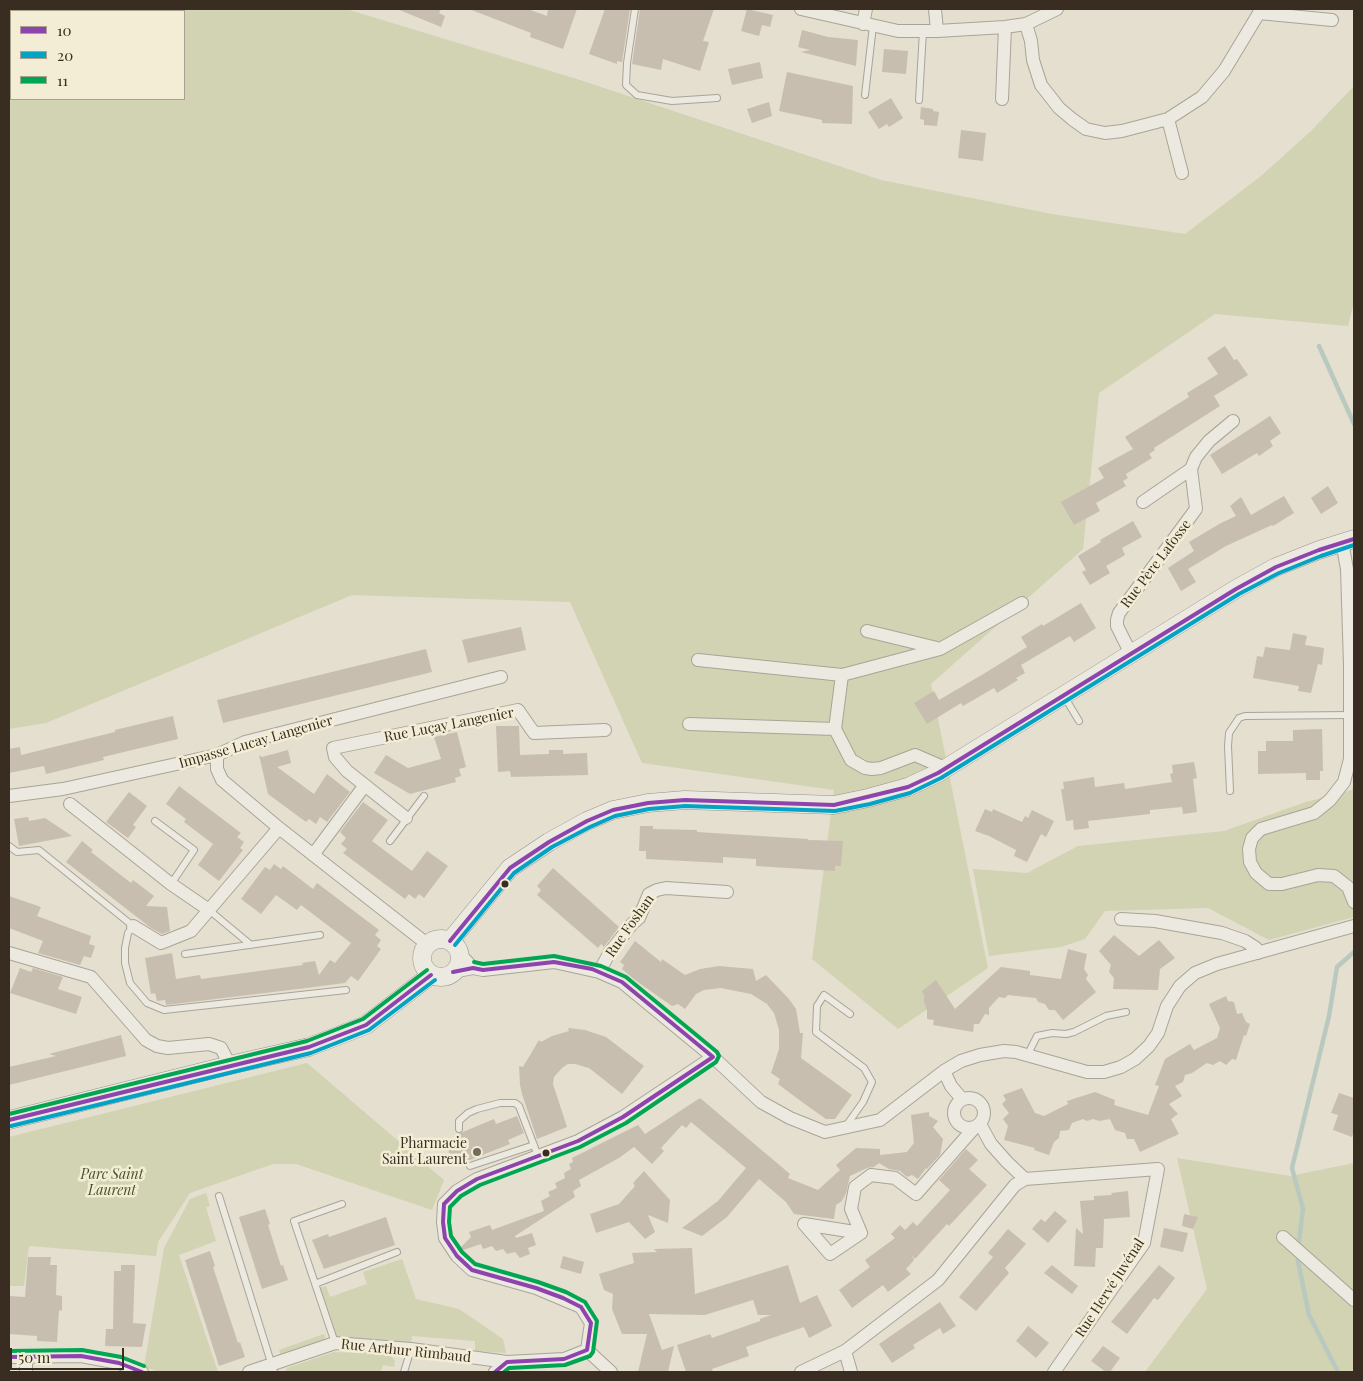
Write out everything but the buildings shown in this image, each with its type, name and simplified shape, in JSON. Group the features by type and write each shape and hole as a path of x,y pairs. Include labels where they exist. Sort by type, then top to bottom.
{"main road":[{"path":"455,948 510,868 548,842 587,821 613,810 648,803 685,800 834,805 908,788 946,768 1236,589 1276,567 1348,541"},
{"path":"438,939 455,948 459,964 454,972 443,977 432,975 426,971 421,961 422,954 428,944 438,939"},
{"path":"9,1120 309,1047 366,1025 432,975"}],"street":[{"path":"801,9 898,31 1005,28 1026,24 1057,9"},
{"path":"866,9 868,25"},
{"path":"935,9 937,31"},
{"path":"1026,24 1031,40 1033,60 1041,85 1059,108 1079,124 1086,129 1104,133 1122,131 1168,119 1202,97 1224,71 1259,11 1332,20"},
{"path":"1002,99 1005,28"},
{"path":"1168,119 1182,173"},
{"path":"1143,502 1191,469 1196,458 1209,441 1233,421"},
{"name":"Rue Père Lafosse","path":"1131,654 1118,626 1119,613 1196,509 1191,469"},
{"path":"1348,541 1347,569 1352,665 1350,759 1344,782 1330,800 1314,813 1261,829 1252,838 1249,849 1250,862 1256,874 1269,884 1282,884 1318,876 1334,876 1348,887 1354,902"},
{"path":"698,660 842,675 940,648 1022,603"},
{"path":"867,631 940,648"},
{"path":"842,675 835,729 851,760 865,768 881,768 915,755 946,768"},
{"name":"Impasse Lucay Langenier","path":"9,796 72,787 217,755 245,742 501,677"},
{"name":"Rue Luçay Langenier","path":"406,818 365,785 335,757 333,748 518,710 534,732 605,730"},
{"path":"689,724 835,729"},
{"path":"217,755 218,769 222,780 279,828 428,944"},
{"path":"313,855 365,785"},
{"path":"70,804 171,884 209,910"},
{"path":"133,926 161,943 191,931 279,828"},
{"name":"Rue Foshan","path":"599,972 610,952 639,918 649,894 666,888 727,892"},
{"path":"1121,919 1155,921 1222,933 1245,941 1256,948 1258,953"},
{"path":"454,972 473,968 483,970 554,962 599,972 622,982 713,1057 761,1102 790,1118 825,1132 880,1120 944,1071 961,1061 980,1055 1004,1051 1028,1054 1087,1072 1104,1072 1121,1067 1150,1046 1158,1033 1166,1006 1180,986 1195,973 1217,964 1354,926"},
{"path":"455,948 473,968"},
{"path":"9,952 91,977 146,1040 157,1046 168,1048 209,1044 221,1048 230,1065"},
{"path":"611,1372 587,1350 591,1323 580,1307 563,1298 536,1288 472,1270 457,1256 445,1238 443,1222 444,1204 457,1191 477,1179 536,1150 578,1141 623,1117 713,1057"},
{"path":"944,1071 951,1086 962,1099"},
{"path":"861,1232 851,1209 855,1187 871,1175 895,1178 916,1194 983,1120 985,1110 980,1102 972,1097 962,1099 954,1111 957,1121 965,1128 978,1125"},
{"path":"801,1372 845,1351 938,1280 1015,1185 1025,1179 991,1144 978,1125"},
{"name":"Rue Hervé Juvénal","path":"1025,1179 1158,1168 1144,1243 1054,1372"},
{"path":"1283,1236 1354,1300"},
{"name":"Rue Arthur Rimbaud","path":"248,1372 272,1368 335,1343 410,1349 507,1362 564,1359 587,1350"},
{"path":"845,1351 851,1372"},
{"path":"9,1357 81,1356 119,1364 142,1372"},
{"path":"26,1358 26,1372"},
{"path":"495,1372 507,1362"}],"lane":[{"path":"635,9 627,63 626,85 637,95 672,101 717,98"},
{"path":"865,95 868,25"},
{"path":"919,100 923,31"},
{"path":"1063,695 1079,721"},
{"path":"1230,791 1229,733 1239,718 1245,716 1350,714"},
{"path":"390,841 424,796"},
{"path":"155,821 194,850 171,884"},
{"path":"9,846 17,852 39,850 133,926 128,933 125,963 130,982 147,1003 164,1010 346,990"},
{"path":"209,910 251,945"},
{"path":"185,954 320,935"},
{"path":"846,1127 863,1102 872,1082 864,1068 816,1032 817,1006 824,995 850,1014"},
{"path":"1028,1054 1037,1036 1074,1032 1106,1016 1126,1012"},
{"path":"459,1130 459,1121 477,1109 500,1103 516,1103 519,1106 536,1150 470,1166"},
{"path":"218,1196 272,1368"},
{"path":"335,1343 294,1221 342,1204"},
{"path":"315,1284 397,1252"},
{"path":"404,1372 410,1349"}],"green space":[{"path":"9,9 346,9 580,80 881,180 1052,214 1185,234 1261,176 1311,131 1354,86 1354,302 1348,326 1215,314 1099,393 1083,549 931,684 988,968 898,1029 812,959 834,790 642,763 570,602 352,595 46,723 9,729"},
{"path":"1354,784 1354,917 1269,940 1208,908 1105,911 1085,939 1061,947 989,956 973,869 1027,873 1078,846 1224,831 1306,802 1352,790"},
{"name":"Parc Saint Laurent","path":"307,1063 444,1180 432,1210 296,1164 273,1164 190,1193 158,1242 156,1256 29,1246 24,1286 9,1286 9,1137"},
{"path":"1177,1158 1290,1176 1354,1163 1354,1372 1145,1372 1207,1289"},
{"path":"206,1193 210,1206 206,1207 216,1241 179,1255 218,1372 160,1372 144,1367 164,1248 190,1199"},
{"path":"402,1259 416,1299 459,1309 503,1339 506,1353 475,1351 475,1341 412,1336 411,1345 342,1340 336,1337 319,1288 326,1286 330,1297 367,1284 363,1272"},
{"path":"324,1334 326,1340 281,1356 279,1350"},
{"path":"334,1352 389,1354 395,1361 394,1367 383,1365 381,1372 285,1372 287,1368"}],"waterway":[{"path":"1319,346 1354,424"},
{"path":"1338,1372 1309,1315 1298,1261 1303,1209 1292,1168 1329,1016 1337,967 1354,952"}],"transit line":[{"name":"10","path":"450,941 510,868 549,842 587,821 613,810 648,803 685,800 834,805 908,787 938,773 1236,589 1276,567 1354,539"},
{"name":"20","path":"455,945 514,873 552,847 590,827 615,816 649,809 685,806 835,811 910,793 941,778 1239,594 1279,573 1354,545"},
{"name":"11","path":"474,962 483,964 554,956 601,966 626,977 717,1052 719,1056 716,1062 626,1123 580,1147 480,1185 461,1196 450,1207 449,1222 451,1236 462,1252 475,1264 566,1292 585,1302 597,1321 593,1352 590,1356 565,1365 509,1368 504,1372"},
{"name":"10","path":"453,972 473,968 483,970 554,962 592,969 622,982 713,1057 623,1117 578,1141 477,1179 457,1191 444,1204 443,1222 445,1238 457,1256 472,1270 536,1288 563,1298 581,1307 591,1323 587,1350 564,1359 507,1362 495,1372"},
{"name":"11","path":"9,1114 307,1041 363,1019 427,970"},
{"name":"10","path":"9,1120 309,1047 366,1025 431,975"},
{"name":"20","path":"11,1126 311,1053 369,1030 435,980"},
{"name":"11","path":"9,1351 82,1350 121,1357 144,1366"},
{"name":"10","path":"9,1357 81,1356 119,1363 142,1372"}],"place":[{"name":"Pharmacie Saint Laurent","path":"477,1152"}]}
